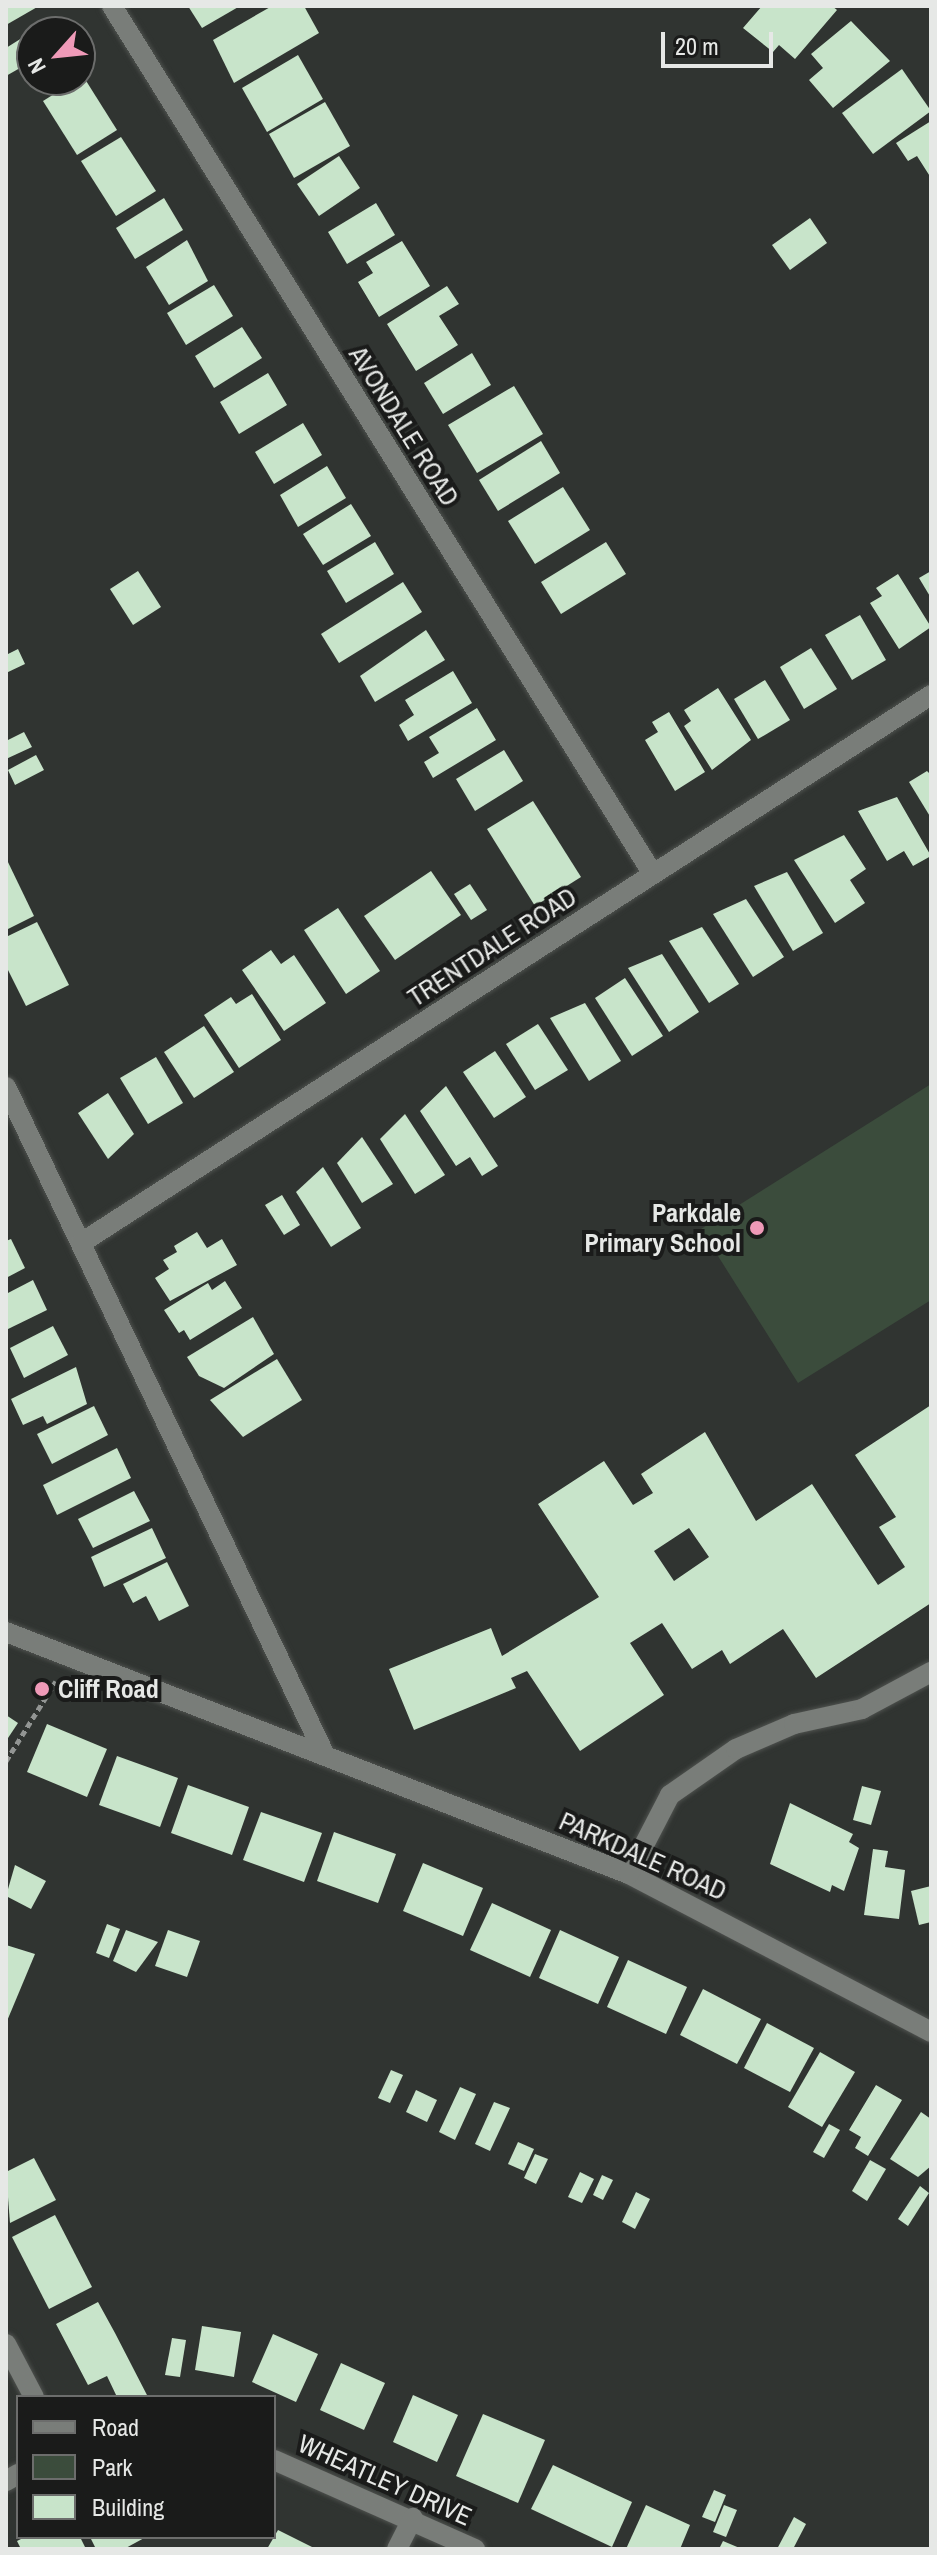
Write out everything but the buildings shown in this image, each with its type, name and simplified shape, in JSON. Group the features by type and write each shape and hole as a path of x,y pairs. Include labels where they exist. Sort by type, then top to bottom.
{"street":[{"name":"AVONDALE ROAD","path":"112,6 653,874"},
{"name":"TRENTDALE ROAD","path":"81,1243 931,695"},
{"path":"6,1087 323,1751"},
{"name":"PARKDALE ROAD","path":"6,1632 323,1751 629,1874 931,2032"},
{"path":"629,1874 670,1795 736,1749 794,1724 862,1709 931,1672"},
{"path":"6,2344 33,2395"},
{"name":"WHEATLEY DRIVE","path":"276,2461 413,2518 475,2549"},
{"path":"397,2549 413,2518"}],"path":[{"path":"6,1761 71,1656"}],"green space":[{"path":"931,1084 931,1300 798,1383 701,1229"}],"place":[{"name":"Parkdale Primary School","path":"757,1228"},
{"name":"Cliff Road","path":"42,1689"}]}
